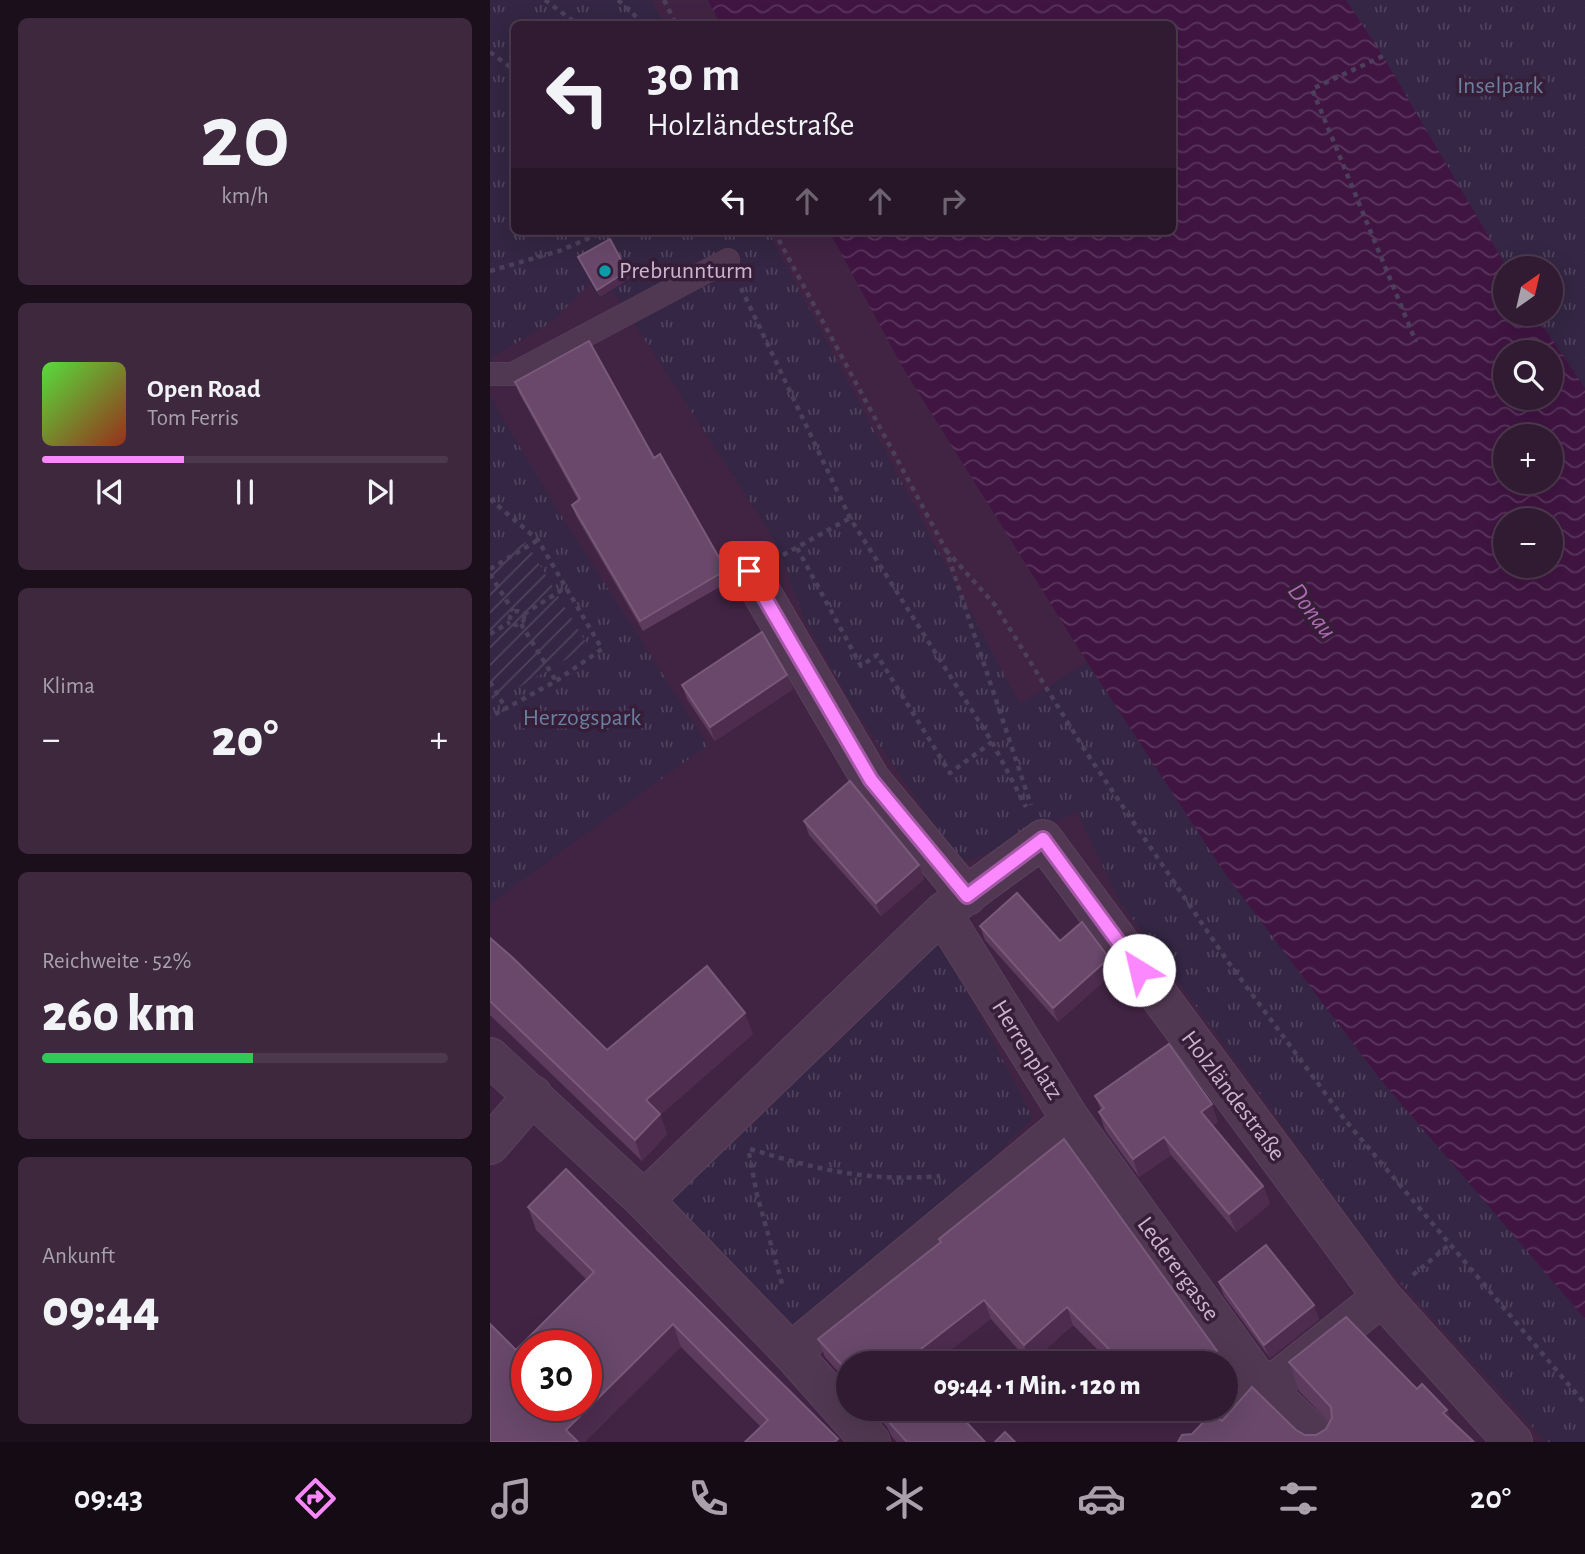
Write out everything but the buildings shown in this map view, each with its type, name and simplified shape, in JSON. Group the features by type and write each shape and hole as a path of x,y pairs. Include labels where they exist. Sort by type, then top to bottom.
{"street":[{"name":"Herrenplatz","path":"749,571 871,780 955,905 1071,1121 792,1352"},
{"path":"644,1200 735,1138 955,905 1043,839"},
{"name":"Holzländestraße","path":"1043,839 1396,1286 1513,1442"},
{"path":"490,1056 644,1200 765,1322 871,1442"},
{"path":"490,1145 533,1095"},
{"name":"Lederergasse","path":"1071,1121 1261,1384 1321,1442"},
{"path":"1238,1391 1280,1378 1396,1286"}],"lane":[{"path":"490,374 513,374 728,260"}],"path":[{"path":"545,0 573,21"},
{"path":"618,0 641,21"},
{"path":"664,0 674,21"},
{"path":"490,52 511,68"},
{"path":"1383,56 1312,89 1416,342"},
{"path":"490,271 559,251 597,235"},
{"path":"776,235 946,550 1043,839"},
{"path":"728,260 850,518 992,742 1043,839"},
{"path":"490,499 538,540 602,649 556,681 490,717"},
{"path":"749,571 850,518"},
{"path":"524,614 513,611 490,572 538,540"},
{"path":"797,548 861,666 877,654 950,773 992,742"},
{"path":"946,550 995,605 1086,752 1226,958 1345,1120 1585,1404"},
{"path":"521,624 524,614 565,589"},
{"path":"490,634 510,621 513,611"},
{"path":"510,621 521,624 556,681"},
{"path":"490,682 505,707"},
{"path":"735,1138 823,1171 895,1180 978,1172 991,1186"},
{"path":"735,1138 757,1195 784,1292 775,1313 765,1322"},
{"path":"1396,1286 1449,1245"}],"green space":[{"path":"490,0 652,0 662,21 511,21 511,235 770,235 1020,704 1087,662 1226,875 1380,1079 1585,1319 1585,1442 1546,1442 1383,1264 1119,900 1077,812 962,864 854,709 803,617 776,542 613,291 599,299 590,283 552,322 493,357 490,371"},
{"name":"Inselpark","path":"1346,0 1585,0 1585,388 1563,356 1563,340 1552,340 1543,326 1563,326 1563,256 1500,256 1383,56"},
{"name":"Herzogspark","path":"490,396 549,496 708,745 490,904"},
{"path":"526,542 588,646 494,702 490,695 490,563"},
{"path":"939,938 1033,1118 978,1173 792,1334 666,1198"}],"water":[{"name":"Donau","path":"708,0 1346,0 1383,56 1500,256 1493,256 1493,326 1543,326 1552,340 1493,340 1493,410 1563,410 1563,356 1585,388 1585,1319 1380,1079 1226,875 1087,662 903,368 831,235 1176,235 1176,21 718,21"}],"place":[{"name":"Prebrunnturm","path":"605,271"}],"route":[{"path":"749,571 871,780 967,896 1043,839 1139,970"}]}
